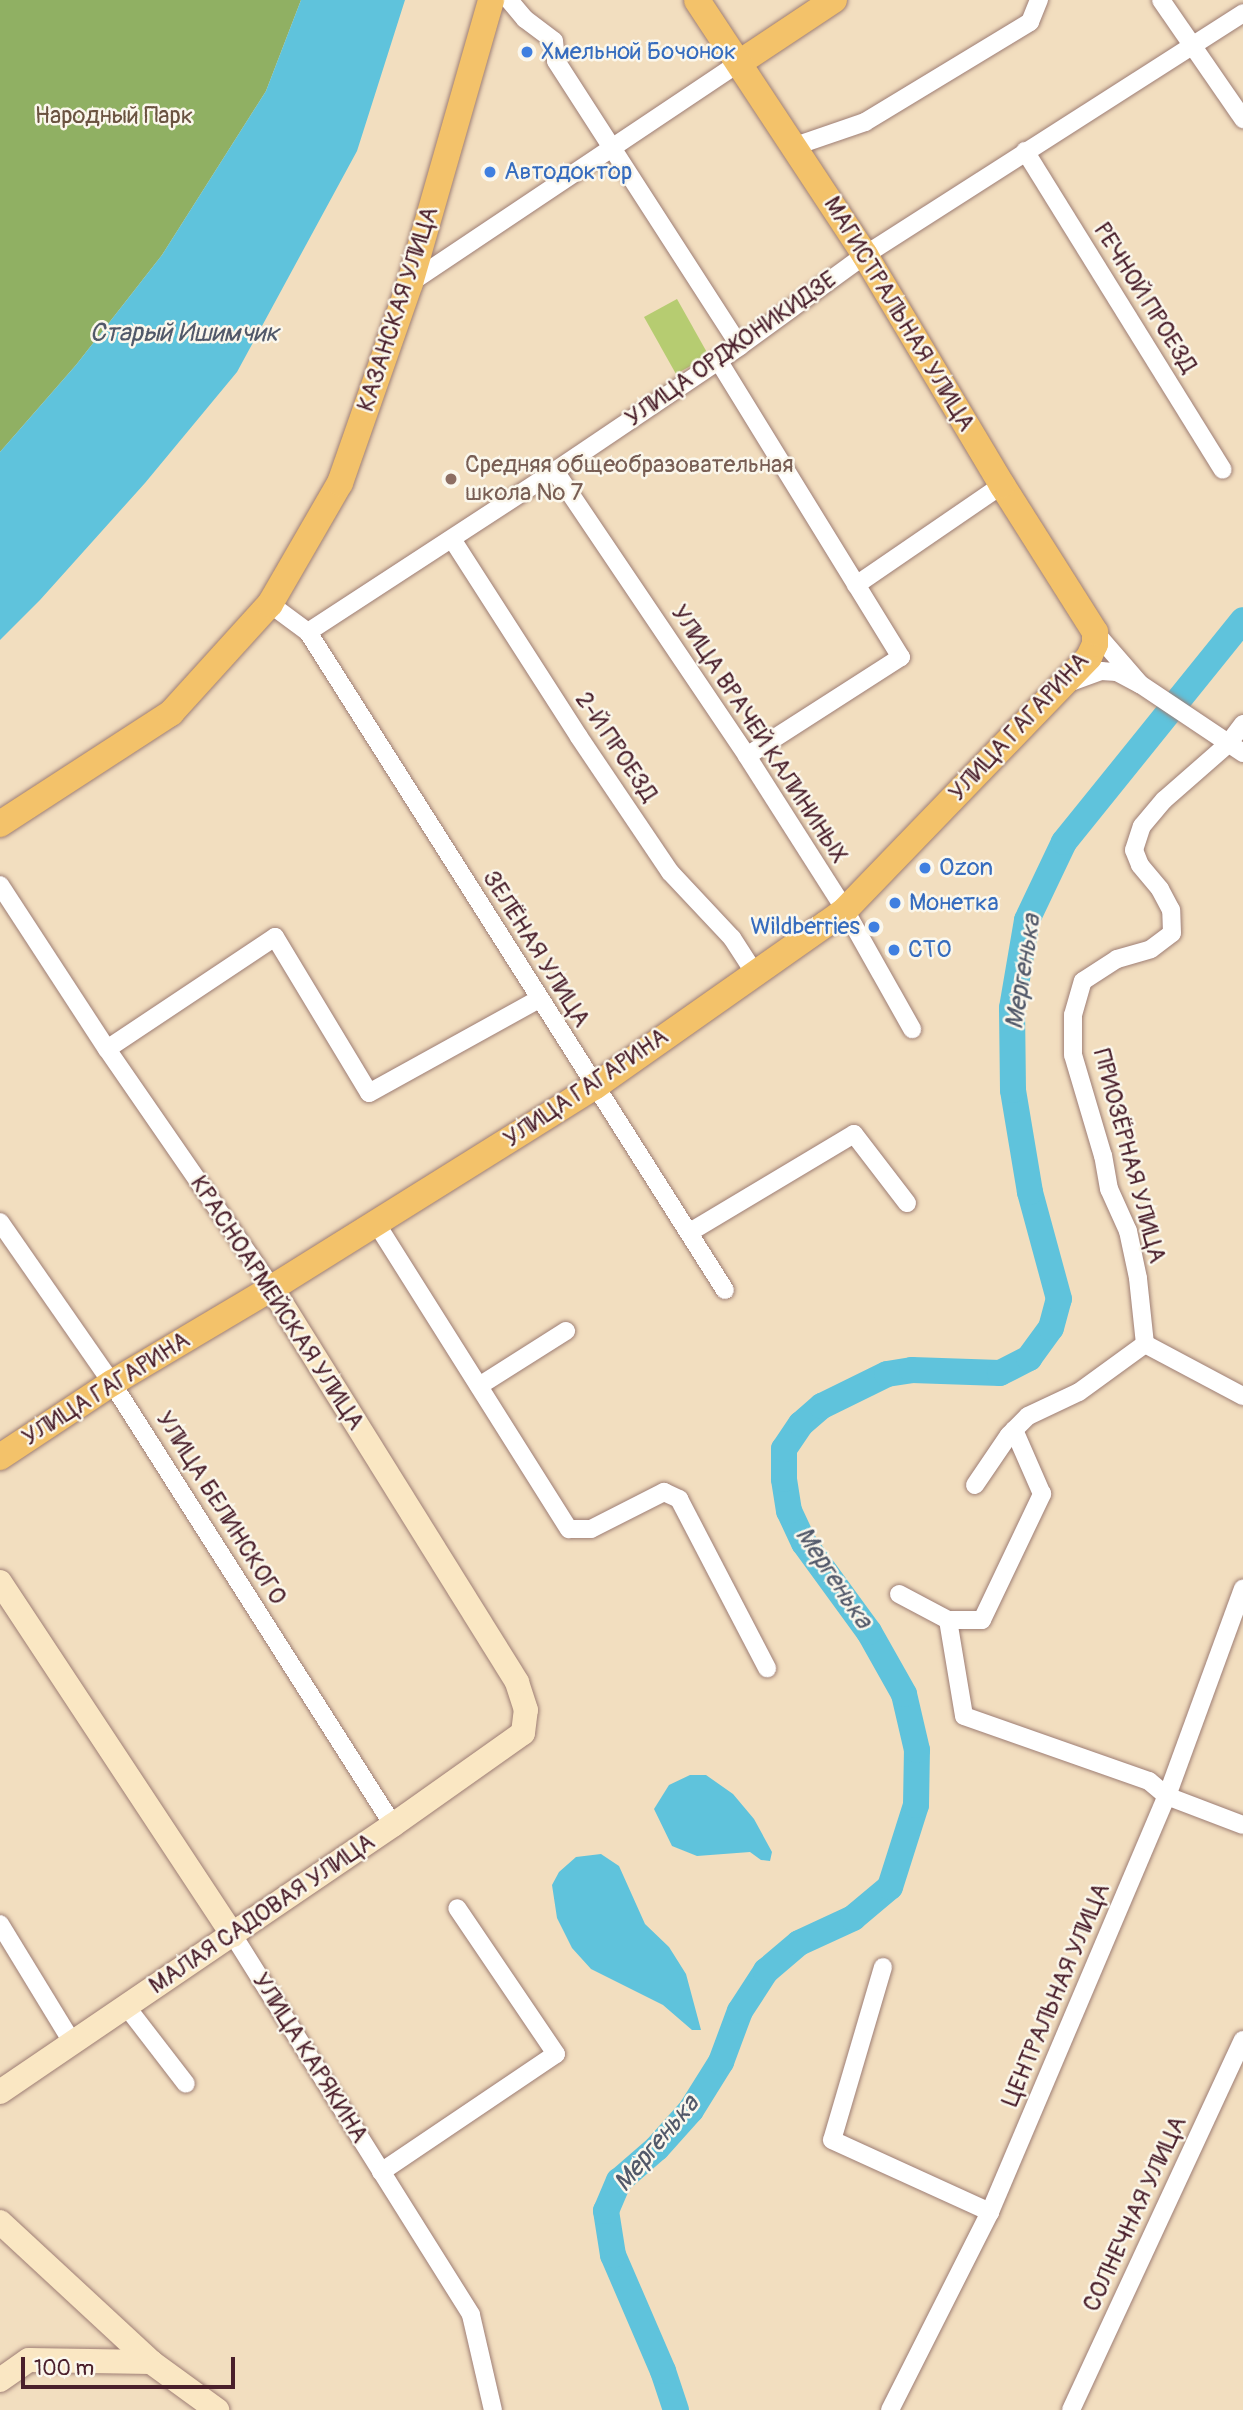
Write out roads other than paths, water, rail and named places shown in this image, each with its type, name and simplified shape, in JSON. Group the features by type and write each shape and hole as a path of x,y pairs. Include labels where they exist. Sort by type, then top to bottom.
{"main road":[{"name":"КАЗАНСКАЯ УЛИЦА","path":"270,604 340,483 410,283 491,0"},
{"name":"МАГИСТРАЛЬНАЯ УЛИЦА","path":"697,0 865,255 1002,485 1096,632"},
{"path":"739,63 834,0"},
{"path":"0,824 171,712 270,604"},
{"name":"УЛИЦА ГАГАРИНА","path":"0,1457 112,1383 272,1288 594,1087 845,910 1089,657 1095,644 1096,632"},
{"name":"КРАСНОАРМЕЙСКАЯ УЛИЦА","path":"272,1288 517,1682 526,1710 523,1733"},
{"name":"УЛИЦА КАРЯКИНА","path":"0,1582 233,1935"},
{"name":"МАЛАЯ САДОВАЯ УЛИЦА","path":"0,2092 233,1935 523,1733"},
{"path":"0,2222 152,2362 217,2410"},
{"path":"0,2380 29,2360 152,2362"}],"street":[{"path":"509,0 525,19 554,41 556,61 609,147 740,346"},
{"path":"795,146 864,122 1030,22 1039,0"},
{"path":"1161,0 1243,119"},
{"name":"УЛИЦА ОРДЖОНИКИДЗЕ","path":"308,632 555,471 740,346 865,255 1243,13"},
{"path":"410,283 609,147 739,63"},
{"name":"РЕЧНОЙ ПРОЕЗД","path":"1025,152 1223,470"},
{"path":"718,360 901,657 747,756"},
{"name":"УЛИЦА ВРАЧЕЙ КАЛИНИНЫХ","path":"555,471 747,756 845,910 912,1029"},
{"path":"856,585 1002,485"},
{"name":"2-Й ПРОЕЗД","path":"452,539 579,737 673,876 732,938 754,972"},
{"path":"270,604 308,632"},
{"name":"ЗЕЛЁНАЯ УЛИЦА","path":"308,632 725,1290"},
{"path":"1096,632 1140,684"},
{"path":"1058,687 1101,671 1117,672 1140,684 1228,744"},
{"name":"ПРИОЗЁРНАЯ УЛИЦА","path":"1145,1344 1138,1278 1128,1231 1109,1189 1103,1156 1073,1055 1073,1015 1083,981 1116,959 1151,949 1172,933 1171,910 1160,889 1140,865 1134,850 1142,826 1164,800 1228,744 1243,724"},
{"name":"КРАСНОАРМЕЙСКАЯ УЛИЦА","path":"0,885 107,1049 272,1288"},
{"path":"107,1049 275,937 369,1093 539,999"},
{"path":"690,1232 854,1134 907,1203"},
{"name":"УЛИЦА БЕЛИНСКОГО","path":"0,1222 112,1383 393,1825"},
{"path":"376,1223 569,1529 591,1529 664,1492 679,1499 767,1668"},
{"path":"479,1386 566,1331"},
{"path":"975,1485 1014,1430 1028,1416 1079,1392 1145,1344 1243,1396"},
{"path":"900,1594 948,1619 982,1620 1042,1494 1014,1430"},
{"name":"ЦЕНТРАЛЬНАЯ УЛИЦА","path":"890,2410 990,2212 1167,1797 1243,1588"},
{"path":"948,1619 964,1716 1149,1781 1167,1797 1243,1825"},
{"path":"381,2172 556,2054 457,1908"},
{"path":"0,1924 72,2042"},
{"name":"УЛИЦА КАРЯКИНА","path":"233,1935 471,2315 492,2410"},
{"path":"883,1967 832,2140 990,2212"},
{"path":"126,2006 186,2084"},
{"name":"СОЛНЕЧНАЯ УЛИЦА","path":"1071,2410 1243,2040"}],"water":[{"name":"Старый Ишимчик","path":"301,0 405,0 357,151 237,372 145,483 40,600 0,640 0,452 76,365 162,255 266,91"},
{"path":"690,1775 706,1775 733,1794 754,1819 772,1852 770,1861 761,1860 750,1852 697,1856 672,1846 654,1809 669,1785"},
{"path":"601,1854 619,1866 645,1924 669,1947 686,1974 701,2030 692,2030 663,2005 591,1969 572,1948 557,1918 552,1885 559,1872 576,1857"}],"waterway":[{"name":"Мергенька","path":"676,2410 663,2371 613,2255 606,2211 619,2181 657,2148 691,2110 721,2062 740,2011 766,1971 799,1943 853,1918 890,1887 916,1805 917,1750 904,1694 869,1632 804,1543 789,1511 784,1479 784,1449 801,1424 822,1406 887,1374 912,1370 1000,1373 1029,1358 1051,1328 1059,1299 1030,1192 1013,1090 1012,1008 1027,920 1064,842 1243,620"}],"place":[{"name":"Хмельной Бочонок","path":"527,52"},
{"name":"Автодоктор","path":"490,172"},
{"name":"Средняя общеобразовательная школа № 7","path":"451,479"},
{"name":"Ozon","path":"925,868"},
{"name":"Монетка","path":"895,903"},
{"name":"Wildberries","path":"874,927"},
{"name":"СТО","path":"894,950"}],"park label":[{"name":"Народный Парк","path":"114,116"}]}
